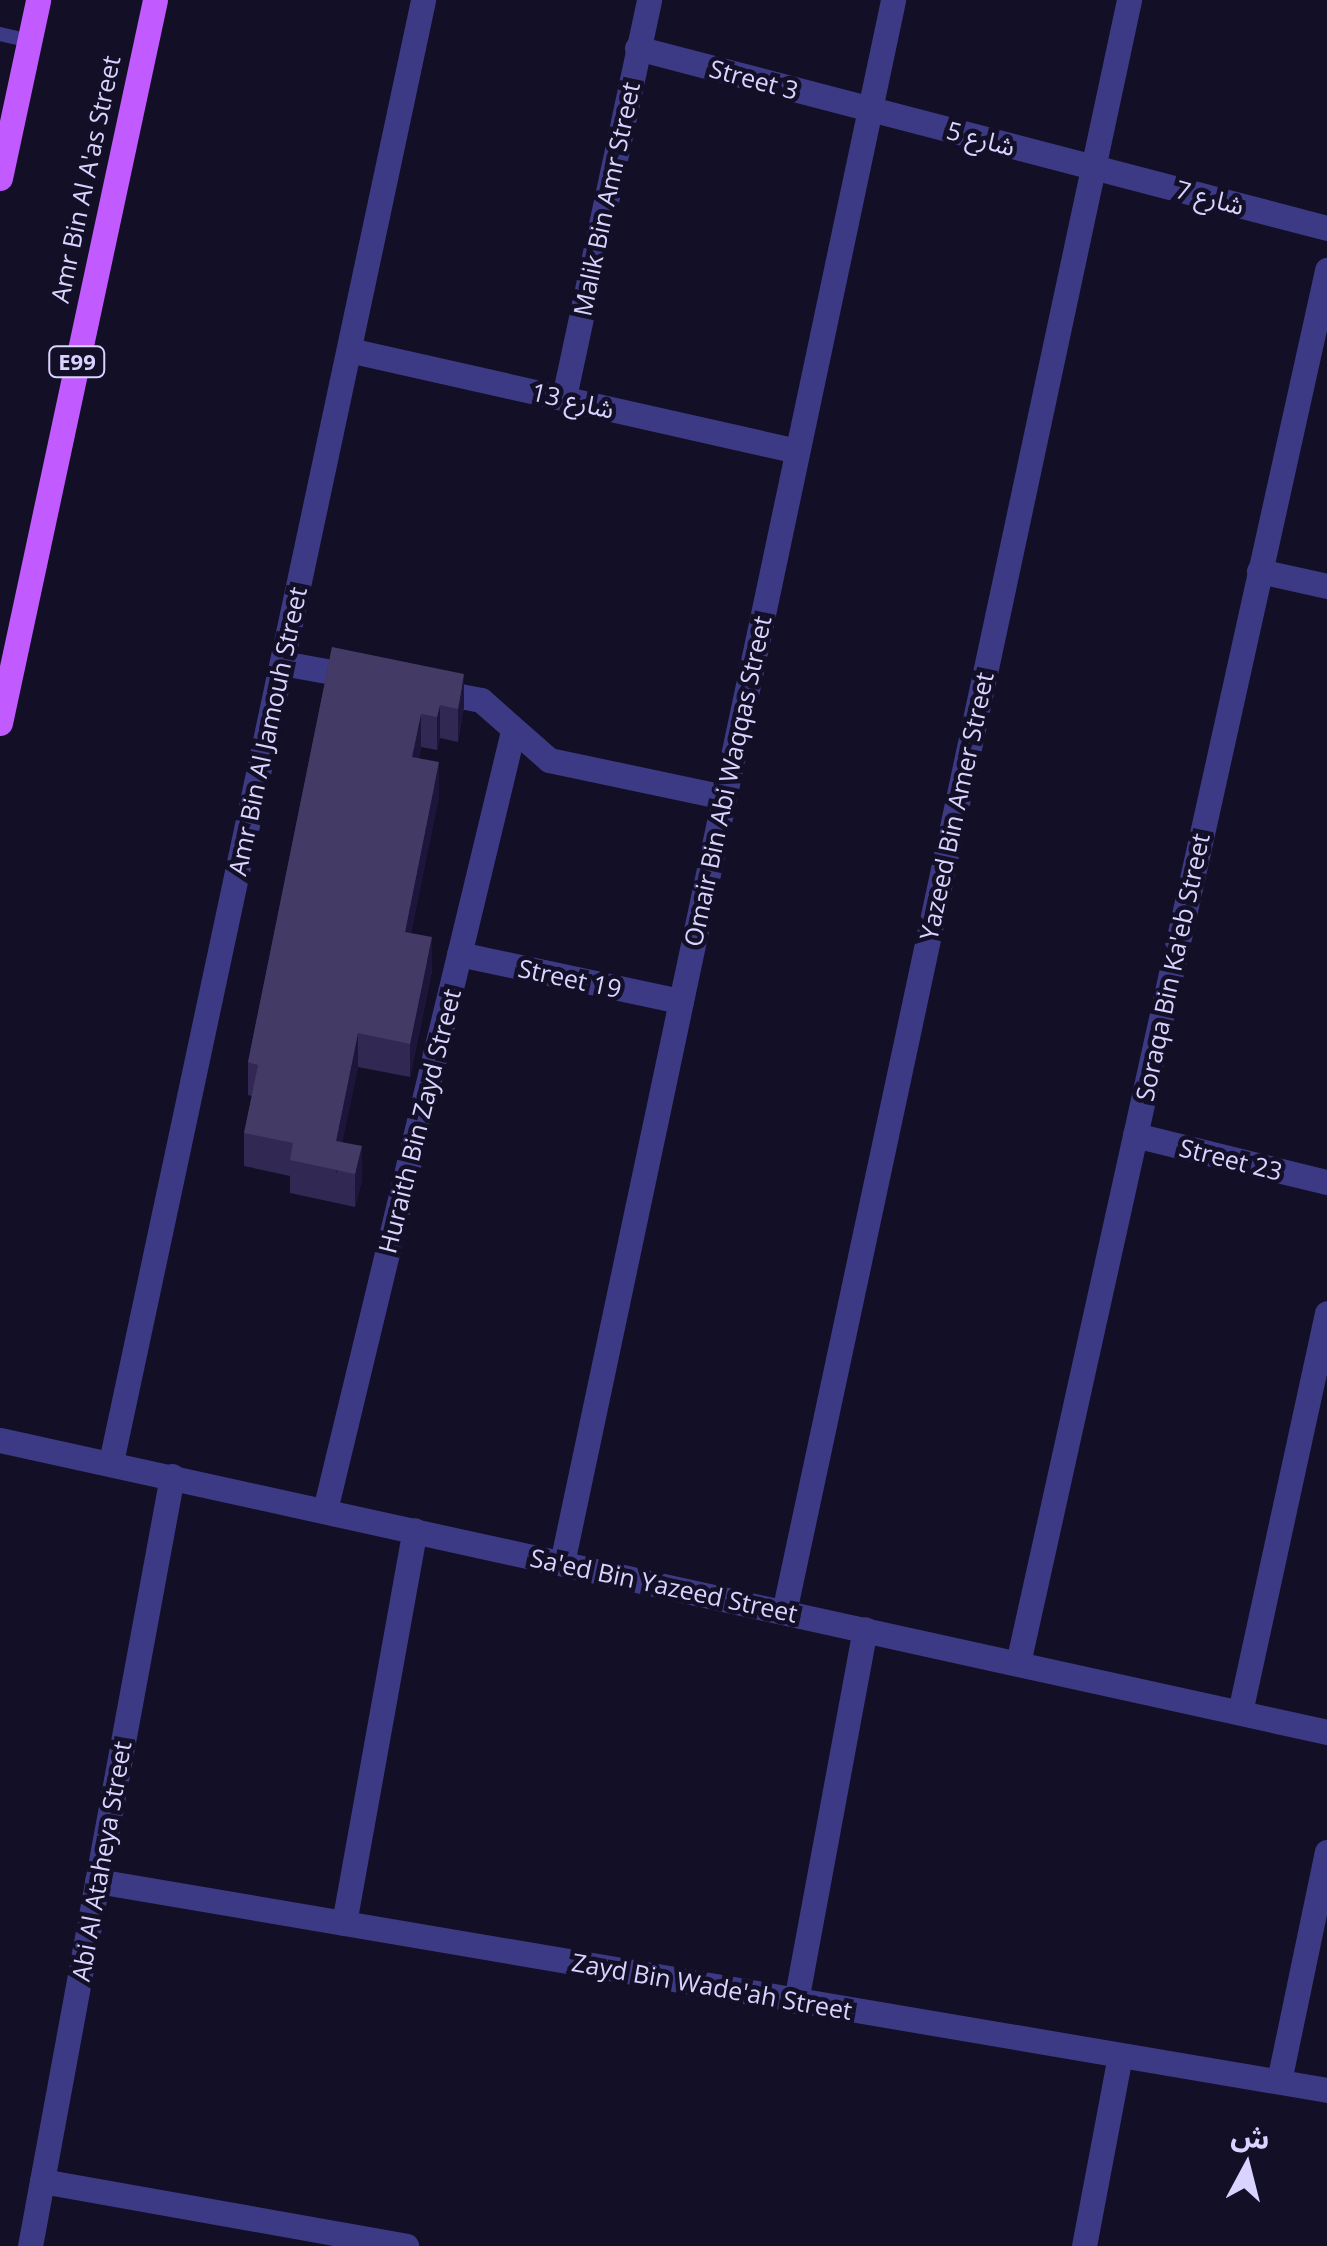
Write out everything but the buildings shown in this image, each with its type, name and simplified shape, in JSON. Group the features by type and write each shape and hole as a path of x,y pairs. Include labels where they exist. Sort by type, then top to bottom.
{"main road":[{"path":"0,178 38,0"},
{"name":"Amr Bin Al A'as Street","path":"0,723 155,0"}],"street":[{"name":"Amr Bin Al Jamouh Street","path":"111,1462 424,0"},
{"name":"Malik Bin Amr Street","path":"564,398 649,0"},
{"name":"Omair Bin Abi Waqqas Street","path":"562,1562 893,0"},
{"name":"Yazeed Bin Amer Street","path":"784,1612 1130,0"},
{"name":"Street 3","path":"638,48 870,109"},
{"name":"شارع 5","path":"870,109 1093,166"},
{"name":"شارع 7","path":"1093,166 1327,228"},
{"name":"Soraqa Bin Ka'eb Street","path":"1018,1663 1327,270"},
{"name":"شارع 13","path":"349,350 798,451"},
{"path":"1260,572 1327,586"},
{"path":"282,663 480,700 549,760 724,797"},
{"name":"Huraith Bin Zayd Street","path":"325,1510 513,731"},
{"name":"Street 19","path":"459,954 681,1001"},
{"name":"Street 23","path":"1135,1135 1327,1182"},
{"path":"1240,1712 1327,1313"},
{"name":"Sa'ed Bin Yazeed Street","path":"0,1440 1327,1732"},
{"name":"Abi Al Ataheya Street","path":"30,2246 172,1476"},
{"path":"344,1923 416,1530"},
{"path":"796,2000 866,1630"},
{"path":"1279,2081 1327,1852"},
{"name":"Zayd Bin Wade'ah Street","path":"97,1881 1327,2090"},
{"path":"1084,2246 1120,2056"},
{"path":"42,2181 406,2246"}],"lane":[{"path":"0,34 30,41"}]}
